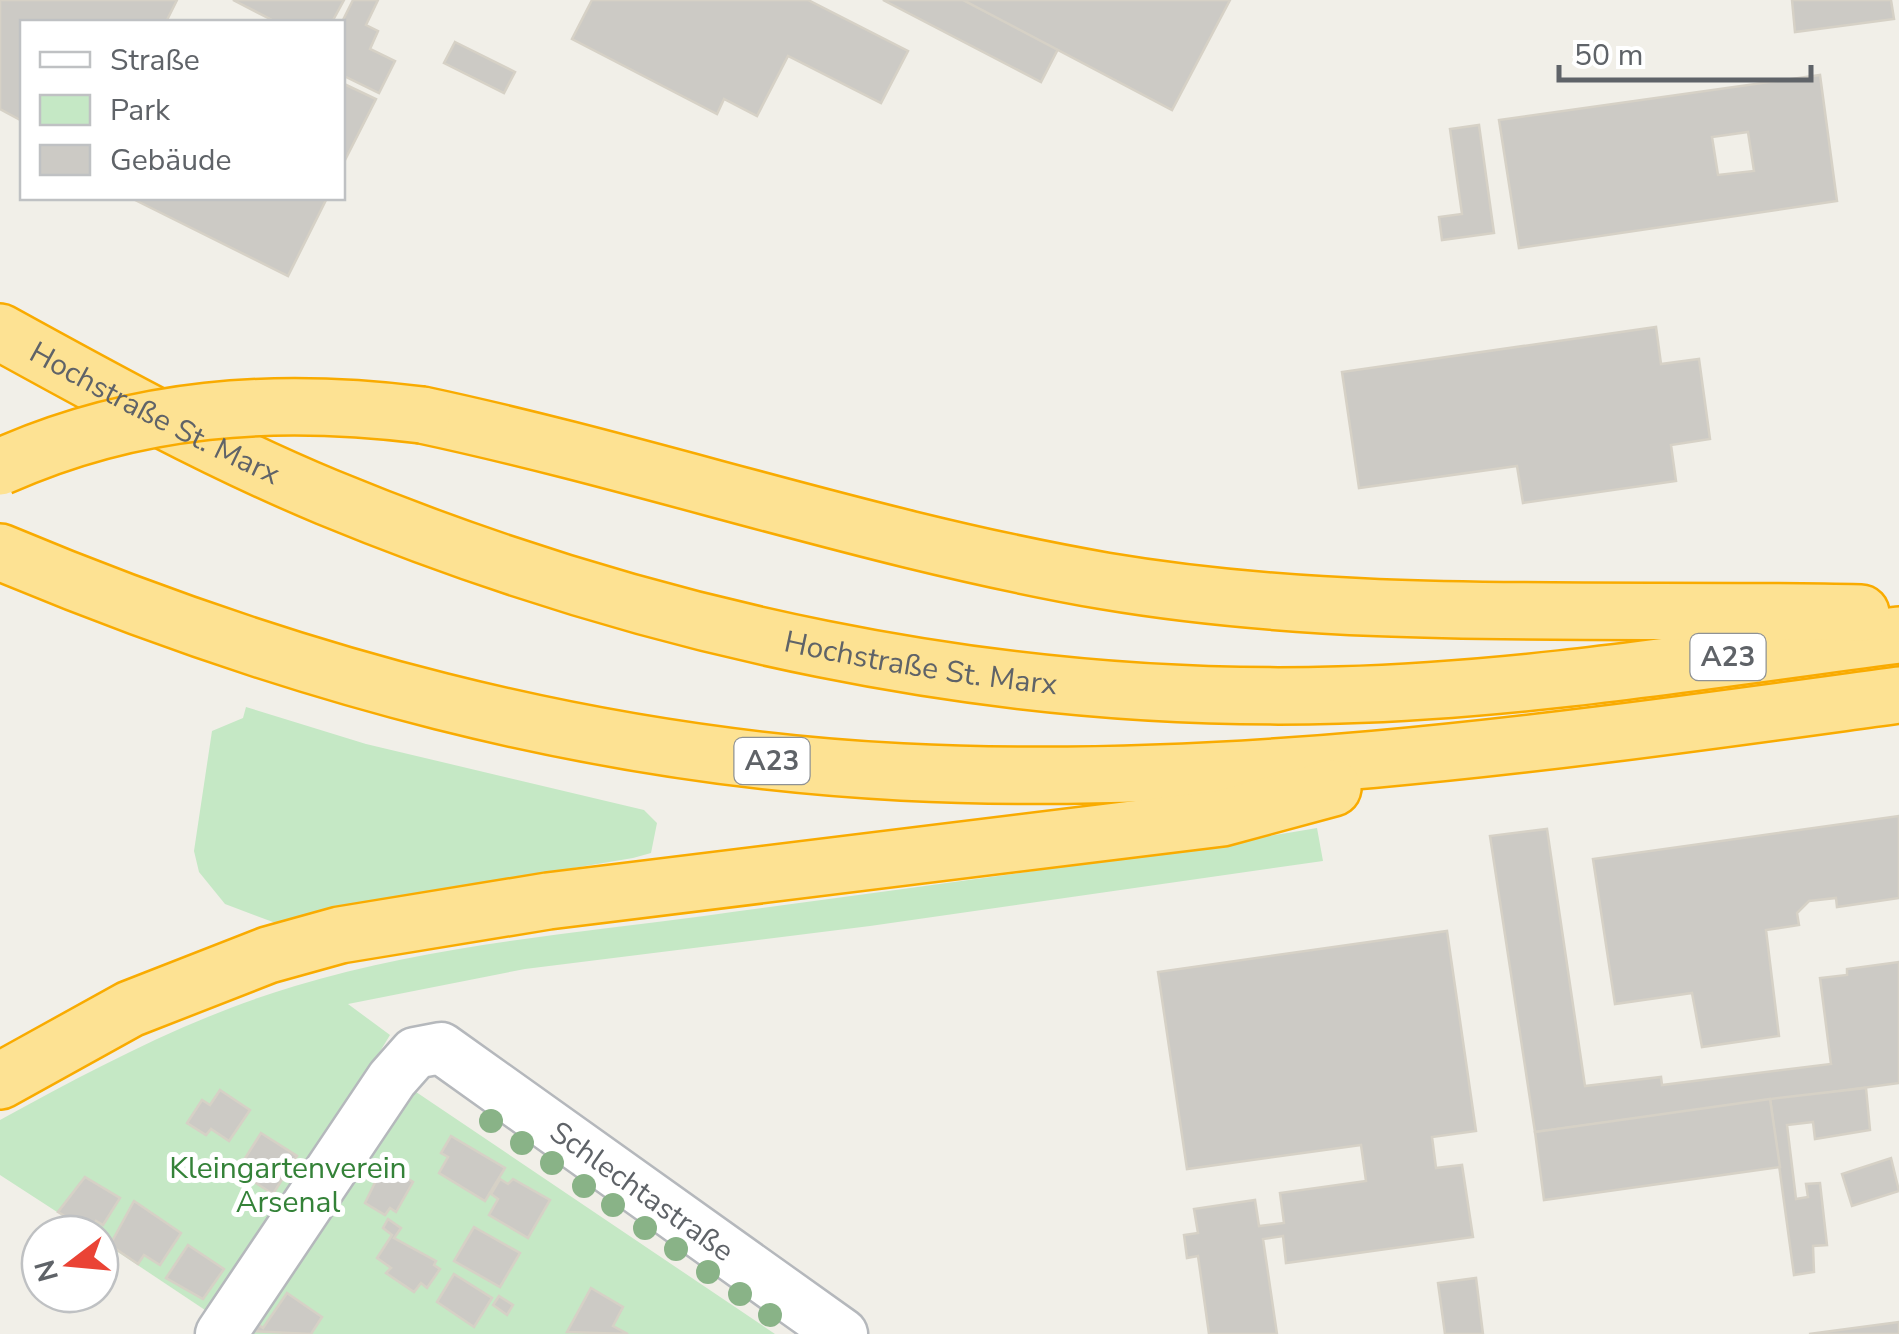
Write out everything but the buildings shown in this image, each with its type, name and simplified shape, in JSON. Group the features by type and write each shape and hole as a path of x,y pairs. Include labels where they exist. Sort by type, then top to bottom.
{"highway":[{"name":"Hochstraße St. Marx","path":"0,332 241,459 494,560 666,612 928,666 1112,688 1333,695 1557,680 1899,635"},
{"path":"0,466 44,447 156,417 207,408 341,405 422,415 524,437 830,520 1108,581 1254,599 1394,608 1899,614"},
{"name":"A23","path":"0,552 189,628 363,683 539,725 719,755 900,772 1110,775 1470,752 1899,695"},
{"path":"0,1081 46,1052 195,982 340,936 548,901 1222,818 1470,752"}],"street":[{"name":"Schlechtastraße","path":"224,1329 392,1078 415,1053 441,1048 842,1334"}],"green space":[{"path":"246,707 366,744 644,810 657,823 651,853 395,898 281,925 225,904 199,872 194,851 212,731 243,718"},
{"name":"Kleingartenverein Arsenal","path":"1317,828 1323,861 870,926 525,969 348,1004 390,1035 373,1063 775,1334 241,1334 120,1253 120,1214 60,1214 0,1175 0,1120 181,1028 256,999 345,972 498,943"}]}
